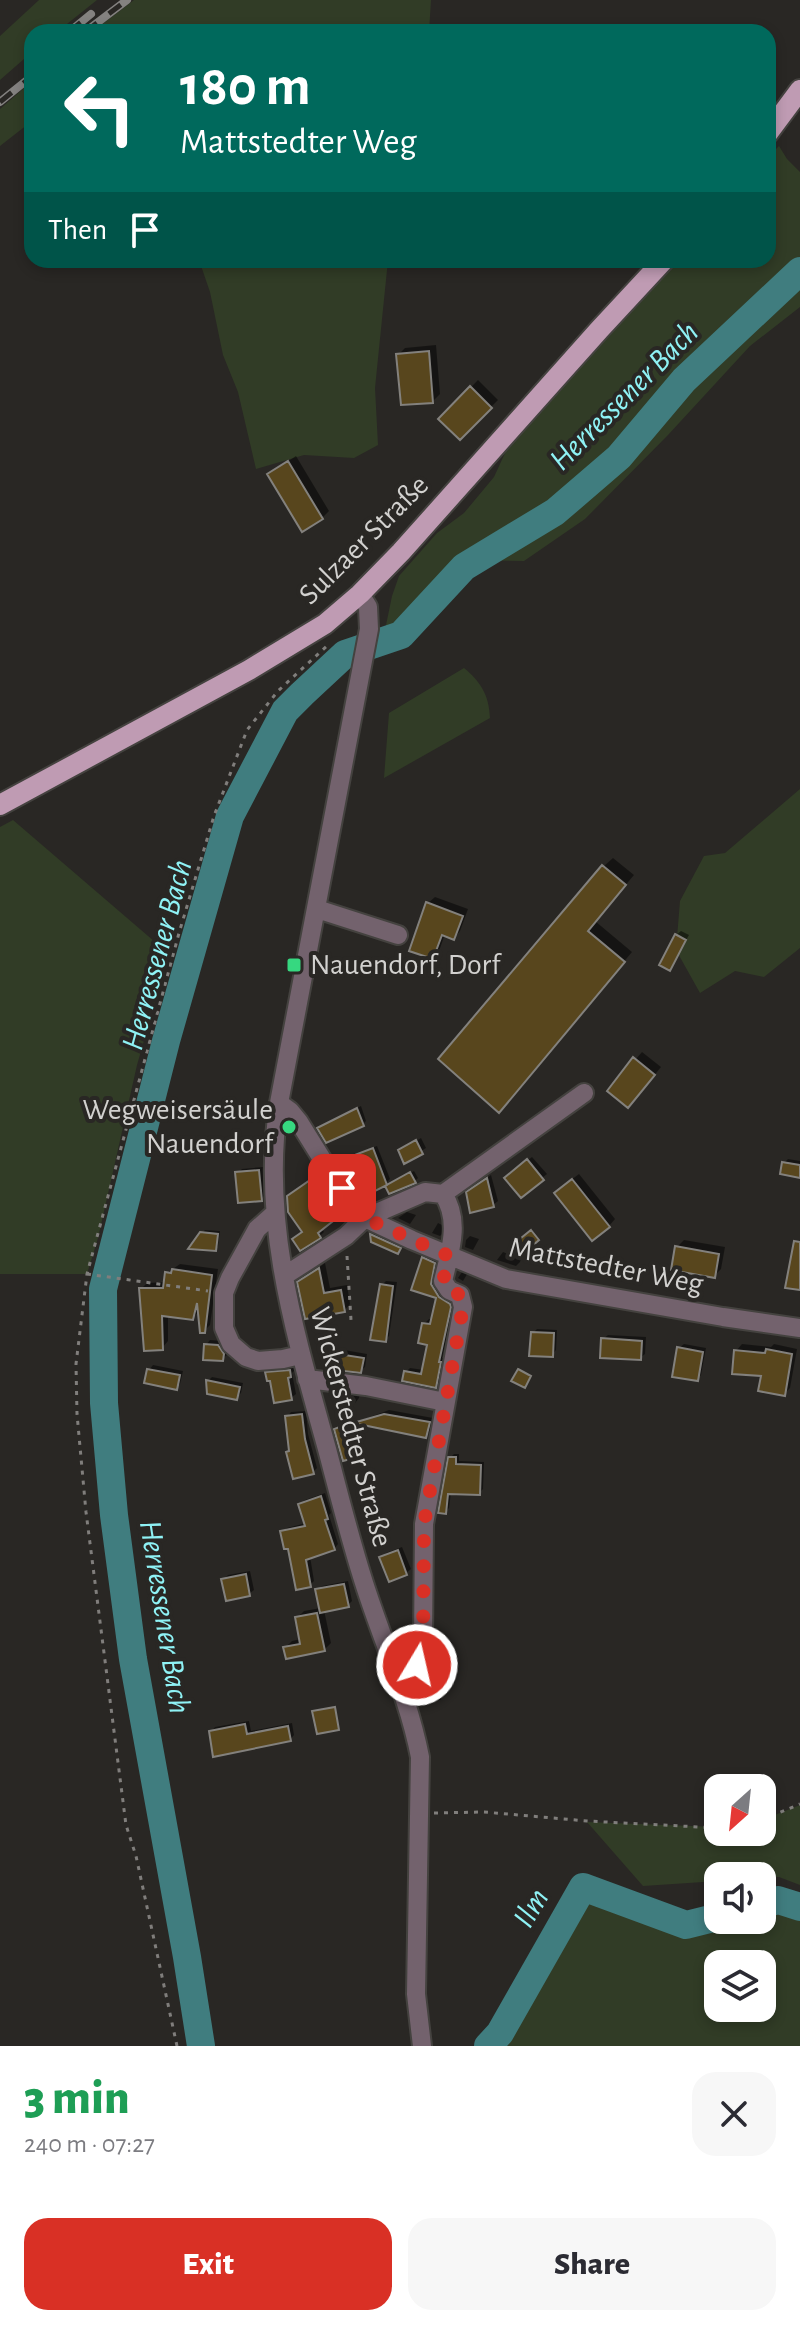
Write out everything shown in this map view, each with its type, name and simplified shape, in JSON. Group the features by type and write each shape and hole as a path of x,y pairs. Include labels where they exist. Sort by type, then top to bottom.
{"main road":[{"path":"776,122 800,90"},
{"name":"Sulzaer Straße","path":"0,805 249,670 325,624 401,552 657,268"}],"street":[{"name":"Wickerstedter Straße","path":"360,594 368,607 369,629 279,1103 273,1154 275,1213 300,1355 367,1592 414,1726 420,1757 416,1994 422,2046"},
{"path":"317,909 398,935"},
{"path":"284,1276 346,1236 365,1218 425,1192 443,1194 584,1093"},
{"name":"Mattstedter Weg","path":"279,1103 299,1122 330,1172 365,1218 449,1256 506,1279 800,1328"},
{"path":"398,1681 417,1665 423,1645 424,1524 463,1307 460,1295 449,1290 443,1281 454,1231 451,1206 443,1194"},
{"path":"275,1213 257,1229 224,1293 224,1328 231,1344 246,1357 258,1361 300,1355"},
{"path":"307,1379 366,1386 445,1402"}],"path":[{"path":"177,2046 136,1856 126,1825 86,1512 76,1364 87,1274 179,933 214,816 247,730 278,691 335,638"},
{"path":"346,1236 351,1320"},
{"path":"87,1274 224,1293"},
{"path":"776,1814 800,1804"},
{"path":"420,1813 484,1812 704,1827"}],"green space":[{"path":"39,0 97,0 67,24 24,24 24,59 0,80 0,36"},
{"path":"134,0 431,0 430,24 102,24"},
{"path":"24,88 24,127 0,146 0,109"},
{"path":"779,146 800,172 800,307 750,346 585,519 524,561 467,560 385,630 399,576 437,533 464,513 494,477 511,440 657,268 776,268 776,149"},
{"path":"202,268 387,268 375,388 378,445 354,458 304,455 256,469 238,392 223,355"},
{"path":"464,668 483,690 490,718 384,778 389,713"},
{"path":"800,789 800,948 764,977 735,971 700,993 676,950 680,901 704,856 725,853"},
{"path":"13,820 169,954 137,1065 87,1274 0,1274 0,827"},
{"path":"800,1805 800,1885 776,1877 776,1862 704,1862 704,1882 643,1886 587,1822 704,1826 704,1846 776,1846 776,1814"},
{"path":"583,1887 686,1925 704,1920 704,1934 776,1934 776,1901 800,1907 800,2046 488,2046 500,2033"}],"building":[{"path":"429,351 433,403 401,405 396,354"},
{"path":"470,386 492,408 460,440 438,419"},
{"path":"288,461 323,519 302,532 267,474"},
{"path":"602,865 626,885 588,931 625,962 499,1113 438,1059"},
{"path":"426,902 463,916 454,940 442,935 433,959 409,951"},
{"path":"675,934 686,940 670,971 659,965"},
{"path":"633,1057 655,1075 628,1108 607,1091"},
{"path":"357,1108 364,1126 326,1143 317,1128"},
{"path":"416,1140 423,1154 404,1164 398,1150"},
{"path":"373,1148 387,1185 375,1191 364,1170 348,1176 339,1161"},
{"path":"527,1159 544,1180 521,1198 504,1178"},
{"path":"782,1162 800,1165 800,1178 780,1174"},
{"path":"259,1170 262,1201 238,1203 235,1172"},
{"path":"410,1172 416,1183 389,1194 385,1186"},
{"path":"316,1176 342,1214 318,1233 321,1238 300,1251 292,1239 302,1232 288,1212 287,1196"},
{"path":"487,1178 494,1207 470,1213 466,1192"},
{"path":"572,1179 610,1227 592,1241 554,1193"},
{"path":"531,1230 539,1240 525,1252 516,1242"},
{"path":"200,1232 218,1234 216,1251 188,1249"},
{"path":"370,1234 401,1248 398,1254 371,1242"},
{"path":"794,1241 800,1242 800,1290 785,1288"},
{"path":"675,1246 719,1254 715,1278 671,1270"},
{"path":"422,1257 435,1263 431,1284 439,1297 451,1307 436,1388 402,1381 404,1371 421,1374 427,1345 418,1343 422,1323 430,1324 436,1298 411,1290"},
{"path":"319,1268 324,1293 341,1290 345,1312 305,1319 297,1282"},
{"path":"172,1269 212,1275 205,1333 200,1333 197,1303 193,1320 162,1316 163,1350 144,1351 139,1288 163,1288 165,1272 171,1273"},
{"path":"380,1284 393,1286 386,1342 370,1340"},
{"path":"531,1332 554,1333 553,1357 529,1356"},
{"path":"601,1338 642,1341 641,1360 600,1358"},
{"path":"204,1344 218,1345 224,1354 223,1361 203,1360"},
{"path":"677,1347 703,1352 698,1381 672,1377"},
{"path":"766,1349 792,1354 785,1396 758,1391 761,1376 732,1374 734,1350 765,1353"},
{"path":"338,1354 364,1358 361,1373 335,1370"},
{"path":"147,1369 180,1375 177,1390 144,1383"},
{"path":"518,1369 531,1376 525,1388 511,1381"},
{"path":"290,1370 291,1377 288,1378 292,1400 274,1403 265,1372"},
{"path":"206,1380 240,1387 237,1400 207,1394"},
{"path":"302,1414 314,1474 293,1479 286,1452 289,1451 285,1416"},
{"path":"384,1414 430,1422 426,1438 353,1423"},
{"path":"345,1425 354,1458 343,1461 334,1429"},
{"path":"448,1457 456,1457 456,1464 481,1465 480,1495 448,1494 446,1514 438,1513"},
{"path":"321,1496 335,1550 306,1560 311,1587 296,1590 288,1549 284,1549 280,1531 305,1526 298,1504"},
{"path":"398,1550 407,1575 389,1582 379,1557"},
{"path":"246,1574 250,1596 226,1601 221,1579"},
{"path":"344,1584 349,1607 320,1613 315,1589"},
{"path":"317,1613 325,1651 286,1659 283,1647 300,1644 295,1617"},
{"path":"335,1707 339,1730 317,1734 312,1711"},
{"path":"245,1724 247,1734 288,1726 291,1741 213,1757 209,1731"}],"waterway":[{"name":"Herressener Bach","path":"201,2046 133,1659 114,1515 104,1403 103,1289 166,1041 230,816 285,711 302,694 345,654 401,635 464,567 555,512 619,457 684,380 800,271"},
{"name":"Ilm","path":"488,2046 500,2033 583,1887 686,1925 704,1920"},
{"name":"Ilm","path":"776,1901 800,1907"}],"railway":[{"path":"96,24 127,0"},
{"path":"79,24 91,14"},
{"path":"0,102 24,82"}],"place":[{"name":"Nauendorf, Dorf","path":"294,965"},
{"name":"Wegweisersäule Nauendorf","path":"289,1127"}],"route":[{"path":"342,1188 365,1218 449,1256 443,1281 449,1290 460,1295 463,1307 424,1524 423,1645 417,1665"}]}
